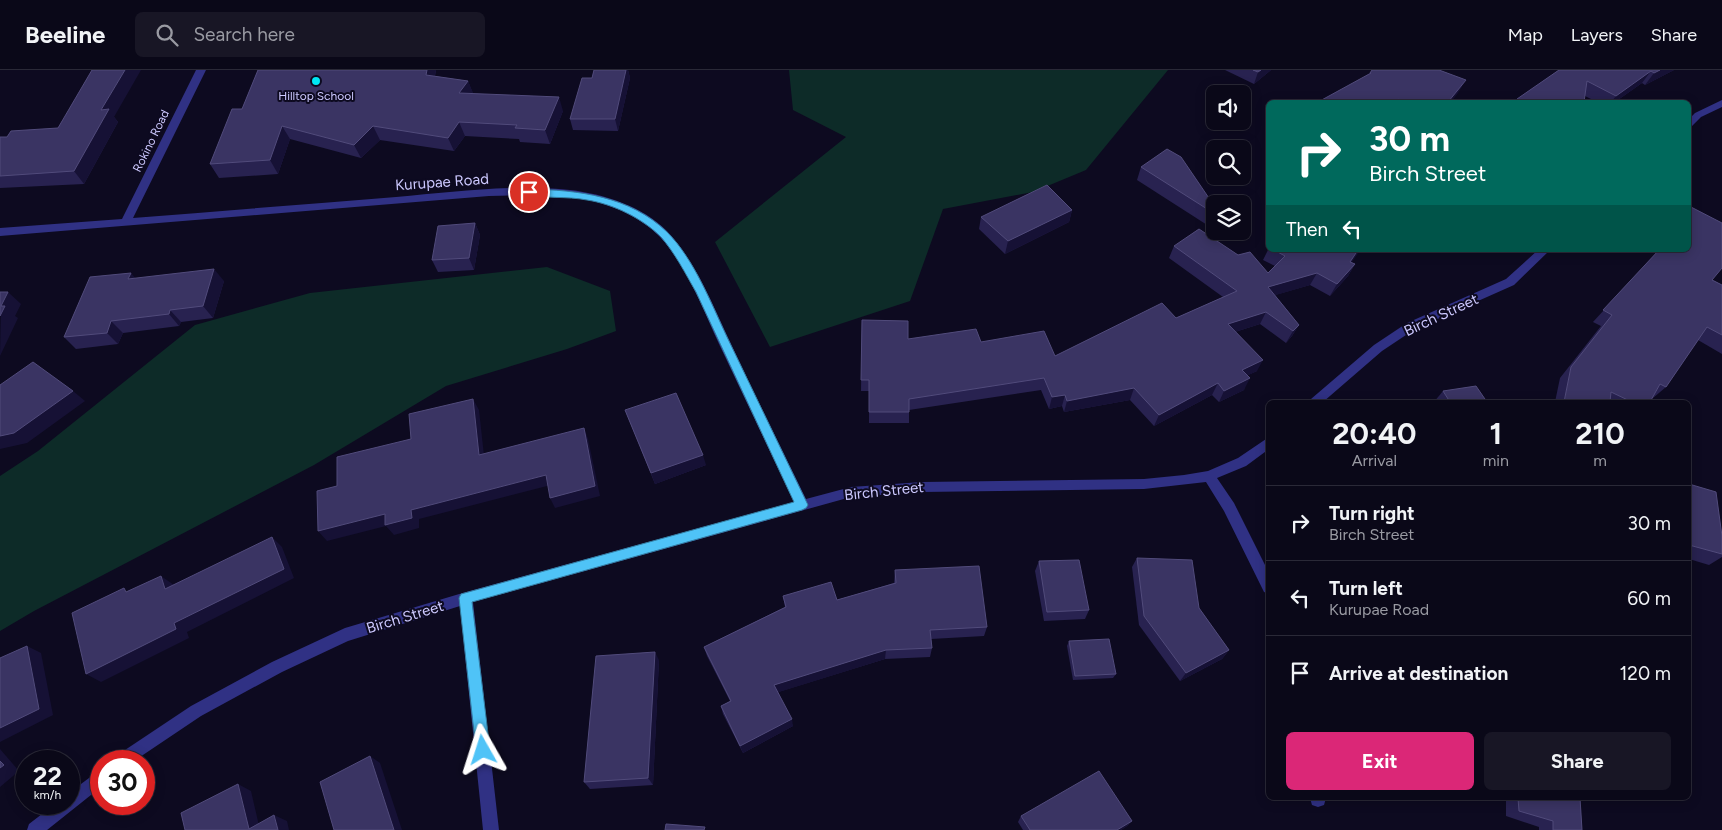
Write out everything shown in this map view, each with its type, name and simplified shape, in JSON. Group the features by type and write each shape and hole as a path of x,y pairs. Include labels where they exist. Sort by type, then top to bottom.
{"street":[{"name":"Rokino Road","path":"124,223 201,70"},
{"path":"1691,122 1698,115 1722,103"},
{"name":"Kurupae Road","path":"0,232 509,192 562,193 589,197 617,205 641,218 664,234 681,257 701,292 802,505"},
{"name":"Birch Street","path":"1317,400 1378,348 1411,326 1510,282 1543,252"},
{"name":"Birch Street","path":"138,750 196,711 276,667 345,635 466,598 802,505 850,492 922,486 1144,484 1209,476 1242,462 1266,444"},
{"path":"1209,476 1229,507 1266,582"},
{"path":"466,598 492,830"},
{"path":"80,794 90,786"},
{"path":"35,830 53,815"}],"green space":[{"path":"789,70 1168,70 1086,170 1033,192 943,209 910,301 770,347 715,242 846,137 793,110"},
{"path":"547,267 610,291 616,331 567,349 446,386 314,465 34,611 0,631 0,476 38,451 195,325 310,293"}],"building":[{"path":"92,70 125,70 101,110 109,109 74,171 0,176 0,137 7,137 11,131 58,128"},
{"path":"258,70 427,70 426,75 468,81 459,93 559,97 545,130 515,128 517,125 459,122 448,138 373,126 354,145 282,126 270,160 210,164 232,109 242,109"},
{"path":"594,70 626,70 615,119 570,119 582,78 592,78"},
{"path":"1372,70 1439,70 1466,80 1450,100 1322,100 1370,73"},
{"path":"1559,70 1660,70 1654,73 1651,71 1616,96 1587,81 1584,100 1517,99"},
{"path":"1167,149 1181,157 1207,195 1206,208 1141,167"},
{"path":"1047,185 1072,210 1008,241 981,217"},
{"path":"1691,207 1722,223 1722,268 1712,280 1722,285 1722,335 1707,327 1666,387 1660,384 1651,400 1628,400 1611,392 1610,400 1564,400 1571,367 1612,315 1603,310 1657,252 1691,252"},
{"path":"475,223 469,258 432,260 438,226"},
{"path":"1199,229 1206,234 1206,240 1216,240 1238,255 1250,252 1268,273 1285,256 1278,252 1357,252 1350,262 1355,264 1337,284 1317,273 1268,287 1299,325 1293,331 1266,312 1228,324 1263,360 1242,370 1250,378 1224,391 1218,383 1159,415 1134,388 1067,401 1065,395 1052,397 1044,378 909,399 909,412 869,412 869,380 861,380 862,320 908,321 908,339 976,329 981,342 1044,331 1055,356 1162,303 1176,318 1237,291 1174,246"},
{"path":"214,269 203,306 170,310 169,314 111,321 107,333 64,337 90,277 131,273 128,279"},
{"path":"0,292 8,292 1,306 5,306 0,316"},
{"path":"33,362 73,391 14,433 0,436 0,385"},
{"path":"1476,386 1486,400 1449,400 1443,391"},
{"path":"676,393 703,455 651,473 625,410"},
{"path":"473,399 479,455 584,428 595,486 550,498 546,475 411,510 412,518 385,525 385,514 318,531 317,491 337,486 337,457 411,439 409,414"},
{"path":"1691,485 1716,492 1722,536 1722,554 1691,546"},
{"path":"272,537 284,569 174,623 176,629 86,674 72,613 124,588 126,592 161,576 165,589"},
{"path":"1137,558 1192,560 1199,608 1229,650 1186,673 1144,616"},
{"path":"1079,560 1089,610 1047,612 1039,561"},
{"path":"979,566 987,627 930,630 932,648 886,650 774,685 792,719 740,746 721,706 731,701 704,647 786,607 783,596 831,582 837,600 896,583 895,570"},
{"path":"1109,639 1116,674 1075,676 1069,641"},
{"path":"27,646 39,709 0,728 0,658"},
{"path":"655,652 648,778 584,782 596,656"},
{"path":"370,756 394,830 334,830 320,782"},
{"path":"1099,771 1132,821 1117,830 1030,830 1021,816"},
{"path":"238,784 249,829 274,815 278,830 185,830 181,813"},
{"path":"1518,800 1580,800 1582,830 1553,830 1553,821 1519,811"},
{"path":"666,824 705,827 704,830 665,830"}],"place":[{"name":"Hilltop School","path":"316,81"}],"route":[{"path":"483,750 466,598 802,505 701,292 681,257 664,234 641,218 617,205 589,197 562,193 529,192"}]}
